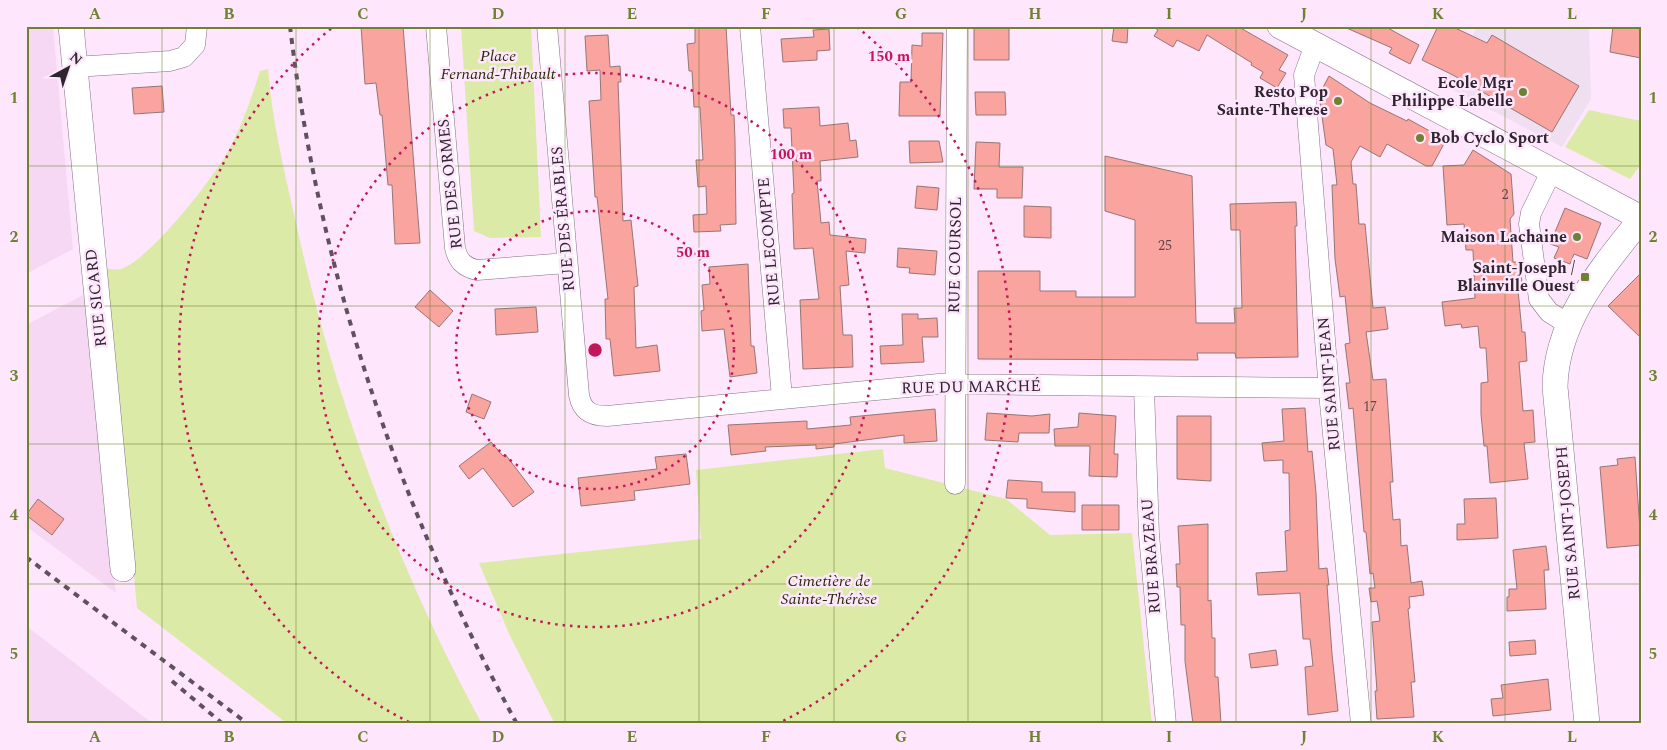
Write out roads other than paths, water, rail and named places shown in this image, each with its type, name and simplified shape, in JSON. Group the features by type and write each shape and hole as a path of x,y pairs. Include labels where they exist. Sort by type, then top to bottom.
{"street":[{"name":"RUE SICARD","path":"71,26 123,570"},
{"path":"74,67 179,59 195,45 197,26"},
{"name":"RUE DES ORMES","path":"436,26 455,248 459,260 465,266 477,270 567,263"},
{"name":"RUE DES ÉRABLES","path":"547,26 579,395 586,411"},
{"name":"RUE LECOMPTE","path":"750,26 782,398"},
{"name":"RUE COURSOL","path":"955,484 957,26"},
{"path":"1280,26 1641,219"},
{"name":"RUE SAINT-JEAN","path":"1315,45 1304,75 1329,388 1361,724"},
{"path":"1552,170 1530,214 1529,224 1539,299 1549,312 1568,324"},
{"name":"RUE SAINT-JOSEPH","path":"1587,724 1555,387 1557,362 1568,324 1602,271 1641,219"},
{"name":"RUE DU MARCHÉ","path":"586,411 594,415 607,416 782,398 955,384 1144,388 1329,388"},
{"name":"RUE BRAZEAU","path":"1144,388 1149,535 1166,724"}],"railway":[{"path":"290,26 303,118 321,209 343,298 370,386 435,558 474,642 517,724"},
{"path":"26,557 248,724"},
{"path":"172,681 223,724"}],"place":[{"name":"Ecole Mgr Philippe Labelle","path":"1523,92"},
{"name":"Resto Pop Sainte-Therese","path":"1338,101"},
{"name":"Bob Cyclo Sport","path":"1420,138"},
{"name":"Maison Lachaine","path":"1577,237"},
{"name":"Saint-Joseph / Blainville Ouest","path":"1585,277"}],"park label":[{"name":"Place Fernand-Thibault","path":"498,65"},
{"name":"Cimetière de Sainte-Thérèse","path":"829,590"}]}
